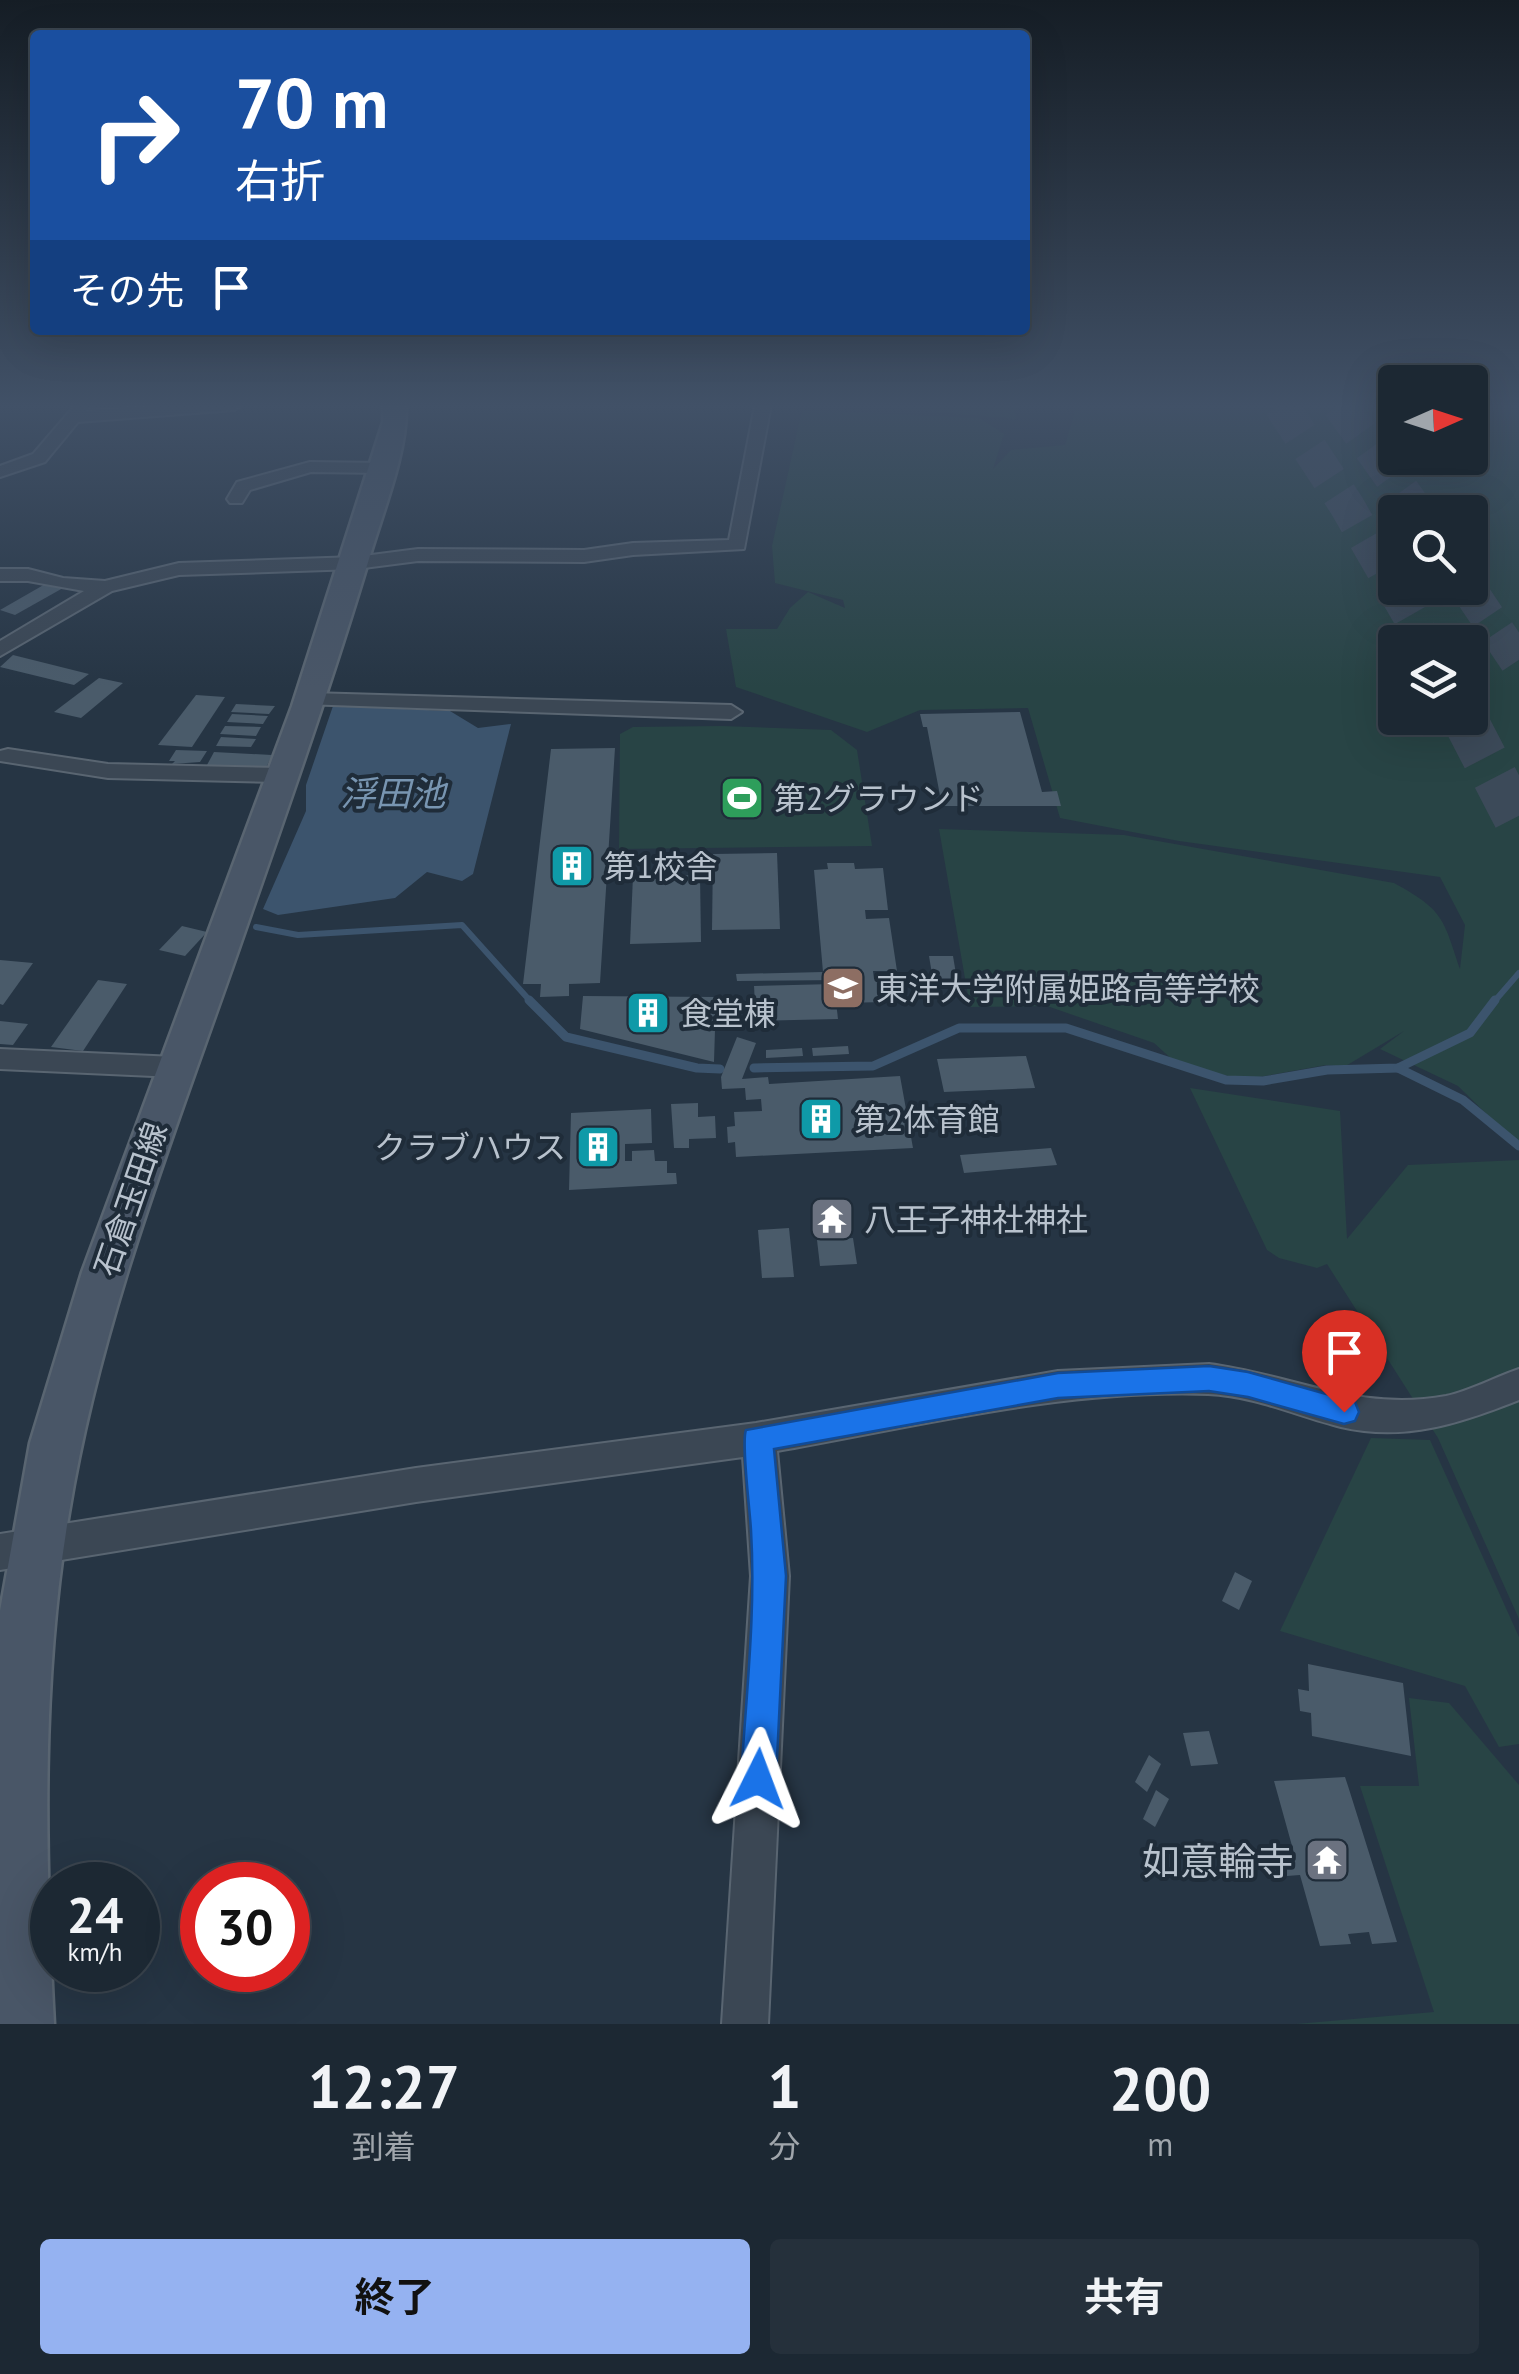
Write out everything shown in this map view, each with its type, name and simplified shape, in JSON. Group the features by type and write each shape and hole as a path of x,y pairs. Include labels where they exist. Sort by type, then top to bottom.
{"main road":[{"name":"石倉玉田線","path":"20,2024 14,1824 20,1714 19,1549 55,1445 84,1337 176,1067 311,699 374,499"}],"street":[{"path":"0,650 105,587 179,568 356,564 418,554 584,556 633,548 737,545 745,499"},
{"path":"0,575 28,575 63,584 105,587"},
{"path":"311,699 731,712"},
{"path":"8,756 34,764 281,775"},
{"path":"0,1059 176,1067"},
{"path":"19,1549 416,1485 756,1439 1058,1386 1209,1378 1248,1384 1344,1412 1390,1417 1450,1411 1519,1384"},
{"path":"744,2024 770,1576 762,1462 756,1439"}],"green space":[{"path":"782,499 1378,499 1378,605 1488,605 1488,499 1519,499 1519,1146 1458,1086 1380,1049 1404,1031 1344,1067 1326,1065 1243,1080 1175,1062 1154,1043 1047,1006 970,1007 939,829 1124,835 1394,883 1423,901 1439,917 1460,969 1465,925 1440,877 1179,841 1060,818 1028,708 920,710 867,732 736,687 726,629 777,629 790,608 808,592 845,608 843,600 775,583 772,546"},
{"name":"第2グラウンド","path":"633,727 831,730 857,750 872,846 619,849 620,734"},
{"path":"1190,1088 1340,1111 1347,1239 1408,1165 1519,1160 1519,1619 1438,1438 1327,1264 1317,1268 1279,1258 1267,1250"},
{"path":"1371,1438 1430,1440 1519,1637 1519,1744 1499,1747 1465,1686 1280,1631"},
{"path":"1409,1698 1449,1703 1519,1785 1519,2024 1296,2024 1434,2012 1360,1786 1419,1786"}],"water":[{"name":"浮田池","path":"333,706 450,711 478,728 511,724 473,874 462,881 427,872 395,898 278,915 263,909 306,811 306,785"}],"building":[{"path":"47,583 63,588 15,615 0,610"},
{"path":"13,655 89,674 74,685 0,667"},
{"path":"99,678 123,683 81,718 54,712"},
{"path":"196,695 225,697 192,747 158,745"},
{"path":"236,704 275,706 269,714 231,712"},
{"path":"1020,712 1042,792 1057,791 1061,806 942,806 927,727 923,727 920,714"},
{"path":"232,714 268,716 263,724 227,722"},
{"path":"225,726 261,727 256,736 220,734"},
{"path":"221,737 256,739 251,747 216,746"},
{"name":"第1校舎","path":"615,748 600,983 569,984 569,996 540,997 541,984 523,984 551,749"},
{"path":"176,750 207,751 200,762 172,764 175,761 169,761"},
{"path":"214,752 272,755 266,768 207,765"},
{"path":"777,853 780,929 712,930 713,854"},
{"path":"827,863 854,863 855,869 883,868 888,910 865,910 866,919 889,918 897,971 873,971 874,979 881,979 884,1002 842,1003 840,980 737,981 736,974 823,972 814,870 828,869"},
{"path":"700,875 701,942 630,944 633,876"},
{"path":"182,926 207,932 185,956 159,950"},
{"path":"929,956 953,956 958,986 934,986"},
{"path":"0,960 33,963 3,1005 0,1004"},
{"path":"98,980 127,984 83,1051 51,1047"},
{"path":"834,984 838,1019 756,1021 754,986"},
{"name":"食堂棟","path":"583,996 716,997 714,1062 580,1029"},
{"path":"0,1021 28,1024 13,1045 0,1044"},
{"name":"第2体育館","path":"737,1037 756,1043 742,1079 768,1077 769,1084 900,1076 913,1148 736,1157 735,1142 728,1143 727,1127 735,1126 734,1112 762,1111 761,1099 746,1100 745,1088 722,1089 721,1077"},
{"path":"848,1046 849,1054 813,1056 812,1048"},
{"path":"802,1048 803,1056 766,1058 766,1050"},
{"path":"1026,1056 1035,1088 944,1092 937,1059"},
{"path":"698,1103 698,1117 715,1116 716,1138 689,1139 689,1148 674,1148 671,1104"},
{"name":"クラブハウス","path":"651,1109 652,1143 625,1144 625,1161 632,1161 632,1151 654,1150 655,1161 667,1161 667,1173 676,1173 677,1184 569,1190 571,1113"},
{"path":"1051,1148 1057,1165 964,1173 960,1155"},
{"name":"八王子神社神社","path":"835,1198 837,1212 847,1211 849,1226 839,1226 840,1235 828,1235 827,1226 816,1227 814,1213 825,1212 823,1199"},
{"path":"789,1228 794,1277 762,1278 758,1230"},
{"path":"853,1238 857,1264 820,1266 817,1240"},
{"path":"1235,1572 1252,1581 1239,1610 1222,1601"},
{"path":"1308,1664 1403,1683 1411,1756 1312,1736 1311,1713 1300,1711 1298,1689 1309,1691"},
{"path":"1209,1731 1218,1764 1191,1766 1183,1733"},
{"path":"1149,1755 1161,1764 1147,1792 1135,1782"},
{"name":"如意輪寺","path":"1345,1777 1397,1942 1372,1944 1369,1932 1348,1934 1351,1944 1320,1946 1300,1875 1287,1876 1281,1854 1294,1853 1274,1781"},
{"path":"1156,1790 1169,1799 1155,1827 1143,1819"}],"waterway":[{"path":"256,927 298,935 462,925 532,1003"},
{"path":"1493,1003 1519,973"},
{"path":"529,1000 532,1003"},
{"path":"1398,1068 1470,1033 1495,1000"},
{"path":"532,1003 566,1037 697,1068 720,1069"},
{"path":"754,1068 873,1066 959,1028 1066,1028 1226,1080 1263,1081 1327,1070 1398,1068"},
{"path":"1398,1068 1463,1100 1519,1146"}],"tunnel":[{"path":"1343,499 1415,625"},
{"path":"1479,605 1519,664"},
{"path":"1473,735 1519,824"}],"place":[{"name":"第2グラウンド","path":"742,798"},
{"name":"第1校舎","path":"572,866"},
{"name":"東洋大学附属姫路高等学校","path":"843,988"},
{"name":"食堂棟","path":"648,1013"},
{"name":"第2体育館","path":"821,1119"},
{"name":"クラブハウス","path":"598,1147"},
{"name":"八王子神社神社","path":"832,1219"},
{"name":"如意輪寺","path":"1327,1860"}],"route":[{"path":"758,1779 770,1576 762,1462 756,1439 1058,1386 1209,1378 1248,1384 1344,1412"}]}
